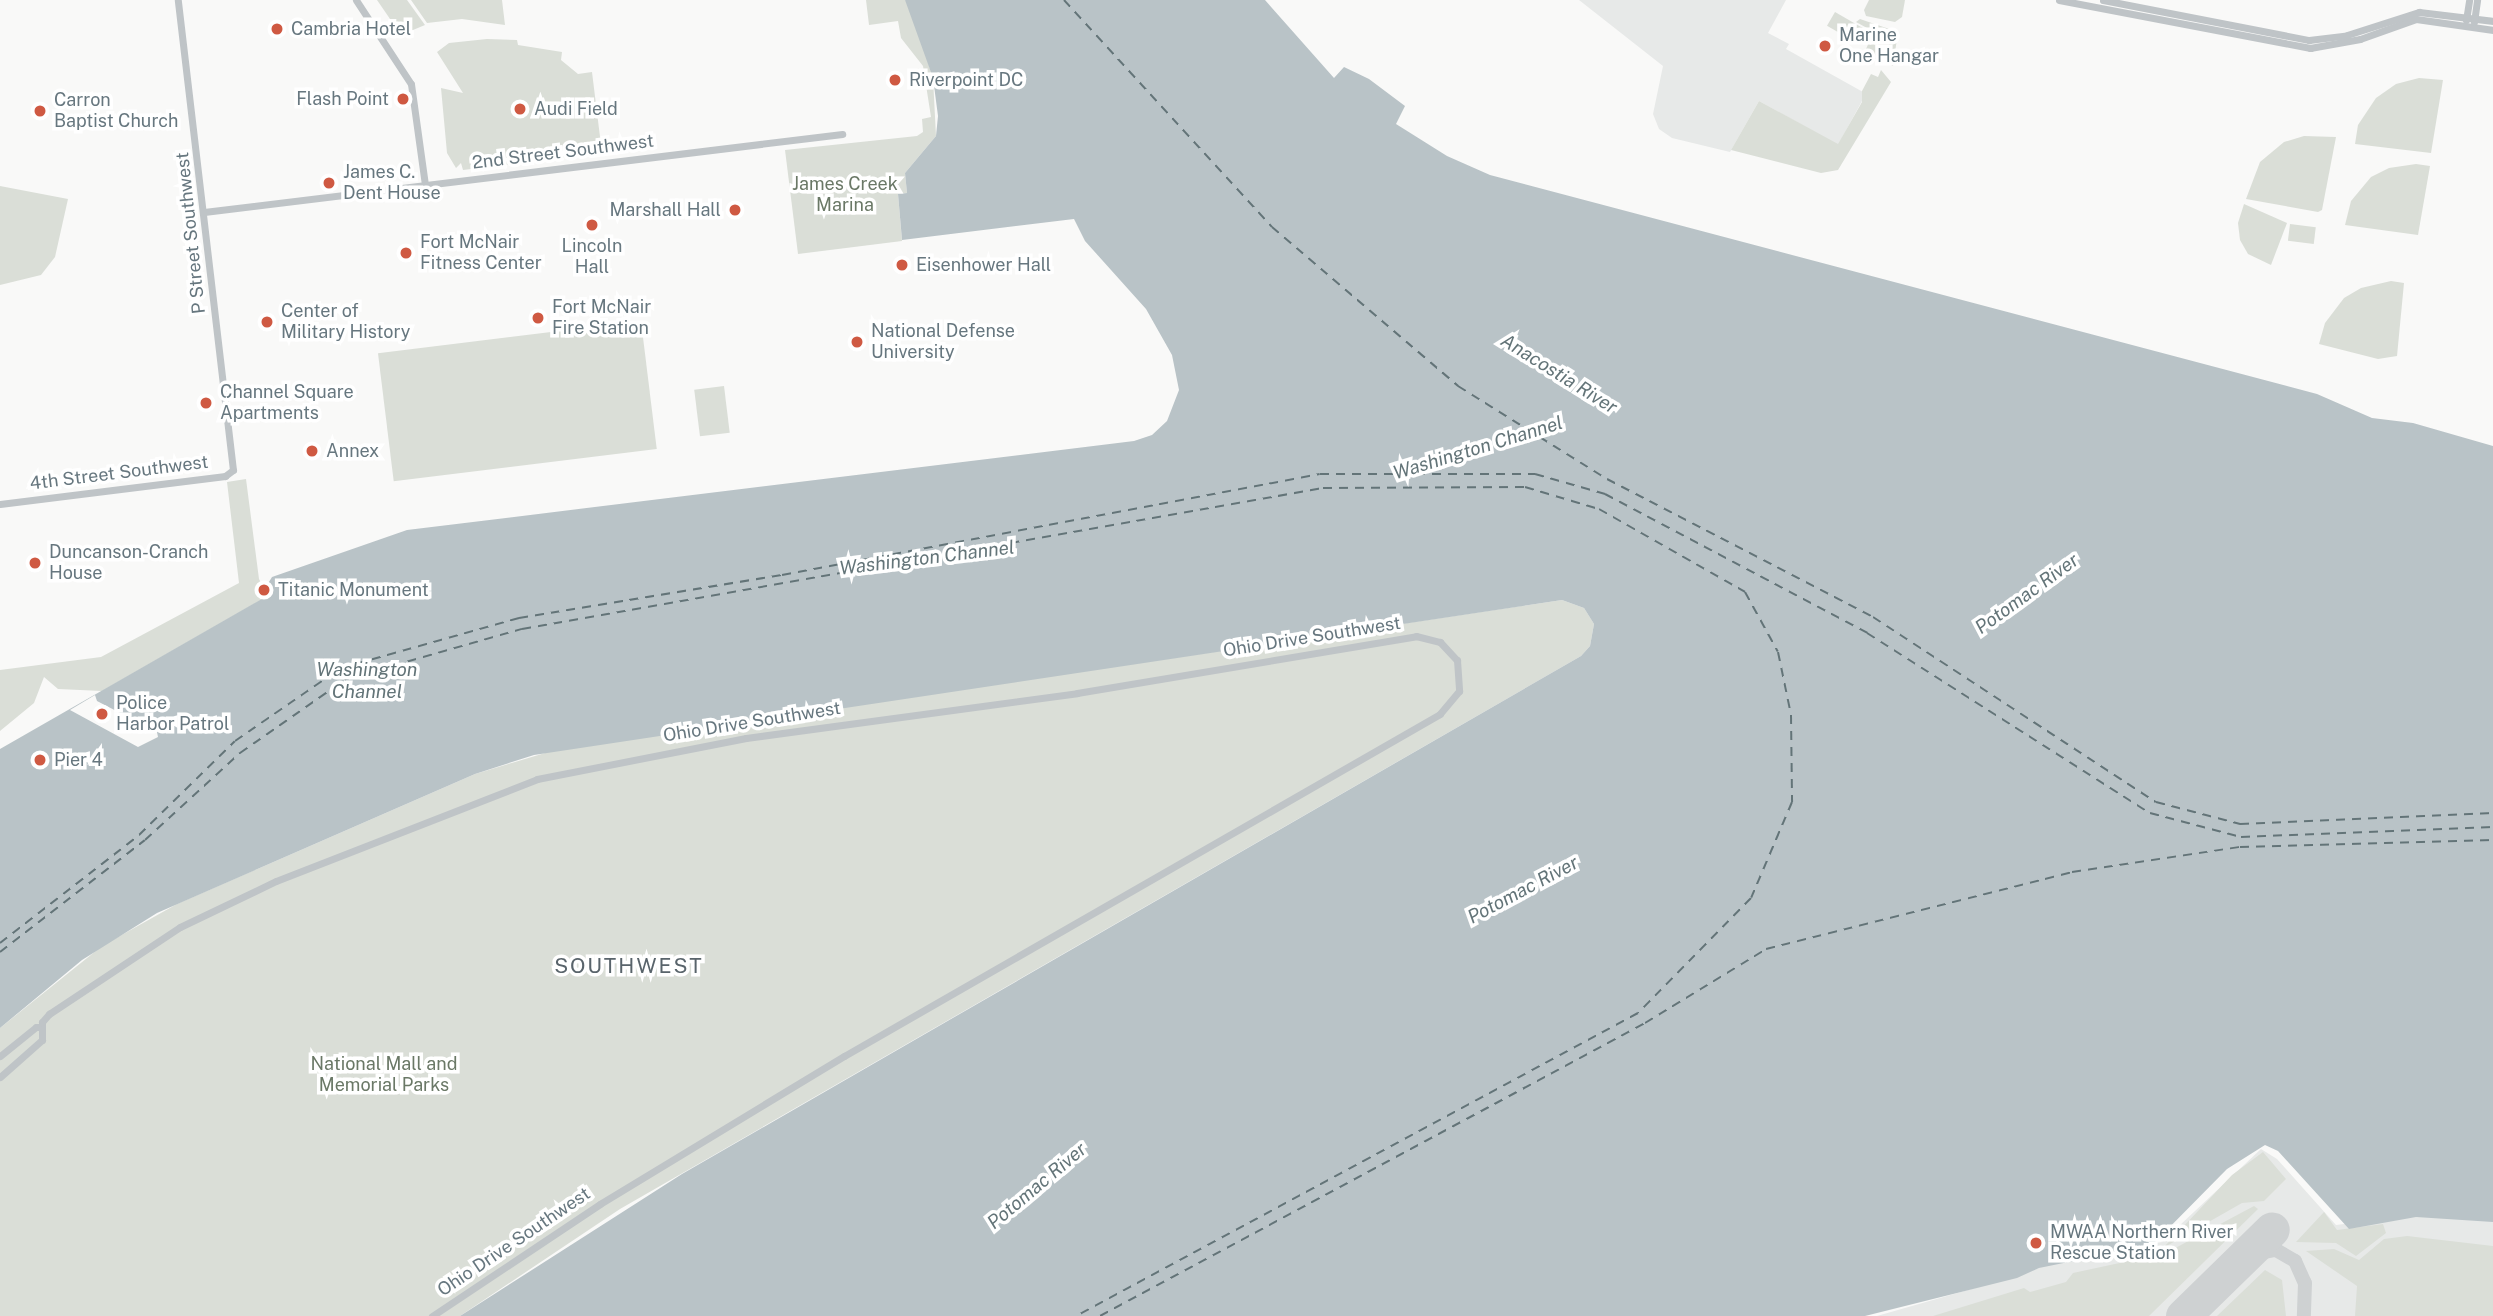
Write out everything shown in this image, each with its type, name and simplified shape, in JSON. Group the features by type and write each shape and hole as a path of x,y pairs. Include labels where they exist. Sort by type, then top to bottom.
{"street":[{"name":"P Street Southwest","path":"178,0 233,464"},
{"path":"356,0 411,84 425,185"},
{"path":"2059,0 2310,48 2360,39 2416,19 2493,21"},
{"path":"2103,0 2309,40 2347,34 2419,12 2470,21 2493,30"},
{"path":"2469,0 2470,21"},
{"path":"2470,21 2477,0"},
{"name":"2nd Street Southwest","path":"204,212 842,134"},
{"name":"4th Street Southwest","path":"0,504 225,476 232,472 233,464"},
{"name":"Ohio Drive Southwest","path":"0,1077 42,1040 42,1027 49,1014 114,967 221,905 483,797 559,773 746,738 1077,693 1416,636 1440,642 1457,660 1459,691 1440,714 844,1056 600,1204 432,1316"},
{"name":"Ohio Drive Southwest","path":"0,1056 36,1027 42,1027"}],"shaded area":[{"path":"1579,0 1786,0 1768,33 1789,44 1786,49 1863,92 1862,101 1838,145 1759,101 1730,152 1672,138 1659,129 1653,114 1663,66"},
{"path":"2261,1149 2277,1159 2336,1225 2418,1215 2493,1217 2493,1316 1877,1316 2024,1274 2060,1259 2162,1242"}],"green space":[{"path":"377,0 407,0 425,25 401,35"},
{"path":"411,0 502,0 505,25 462,19 427,23"},
{"name":"James Creek Marina","path":"866,0 905,0 909,4 933,78 936,136 905,173 907,193 898,194 902,241 798,254 785,150 917,136 923,132 922,119 931,117 923,66 901,38 898,21 869,25"},
{"path":"1869,0 1905,0 1902,17 1895,22 1866,16 1864,10"},
{"path":"1835,12 1864,29 1856,43 1827,26"},
{"path":"1860,19 1898,32 1893,66 1870,57 1866,49 1870,40 1863,36 1867,28 1856,22"},
{"name":"Audi Field","path":"487,39 517,40 518,45 562,52 561,60 578,74 592,72 602,153 463,170 461,163 456,168 447,153 441,88 463,93 437,52 449,43"},
{"path":"1881,70 1891,82 1838,170 1821,173 1731,150 1759,101 1838,144 1862,102 1862,91 1871,74 1878,77"},
{"path":"2419,78 2443,80 2431,153 2355,144 2358,125 2376,98 2396,84"},
{"path":"2304,136 2336,137 2322,210 2318,212 2246,199 2260,162 2284,142"},
{"path":"2416,164 2430,166 2418,235 2345,225 2351,201 2371,177 2389,168"},
{"path":"0,186 68,199 55,257 41,275 0,285"},
{"path":"2244,204 2287,223 2271,265 2248,254 2240,240 2238,223"},
{"path":"2290,224 2316,227 2314,244 2288,241"},
{"path":"2391,281 2404,283 2397,356 2378,359 2319,344 2325,323 2344,298 2361,288"},
{"path":"641,321 657,449 394,481 378,353"},
{"path":"724,386 730,433 700,436 694,390"},
{"path":"246,479 259,579 268,596 102,691 58,689 44,677 34,703 0,731 0,670 101,657 239,583 227,482"},
{"name":"National Mall and Memorial Parks","path":"1562,600 1584,608 1594,624 1590,646 1581,656 620,1209 460,1316 0,1316 0,1028 102,946 177,904 475,774 555,750"},
{"path":"2263,1152 2286,1179 2264,1201 2242,1203 2163,1248 2232,1175"},
{"path":"2254,1206 2258,1209 2149,1316 1933,1316 2024,1288 2030,1292 2066,1282 2073,1273 2166,1253"},
{"path":"2324,1212 2337,1230 2383,1224 2386,1233 2356,1256 2336,1243 2296,1242"},
{"path":"2407,1236 2493,1246 2493,1316 2355,1316 2357,1286 2306,1251 2334,1249 2359,1260 2384,1239"},
{"path":"2265,1270 2282,1280 2286,1316 2217,1316"}],"water":[{"path":"905,0 1265,0 1334,78 1344,67 1369,79 1405,106 1396,124 1447,156 1490,175 2317,394 2372,418 2413,423 2493,446 2493,1222 2416,1217 2349,1229 2278,1151 2265,1145 2227,1169 2152,1245 2039,1268 2017,1278 1865,1316 460,1316 682,1174 1581,656 1590,646 1594,624 1584,608 1562,600 534,755 475,774 157,913 82,960 0,1028 0,749 267,596 264,590 272,577 407,530 1134,441 1152,435 1167,421 1179,390 1172,355 1146,309 1085,241 1074,219 902,240 898,194 907,193 905,173 936,136 938,116 933,78"}],"pier":[{"path":"95,695 97,701 157,732 158,737 138,747 70,710"}],"ferry route":[{"path":"1064,0 1272,227 1458,386 1607,479 1873,617 2156,802 2240,824 2493,813"},
{"path":"0,943 139,835 235,741 341,668 519,618 782,575 1320,474 1535,474 1605,494 1867,633 2150,813 2241,837 2493,827"},
{"path":"0,952 145,840 240,753 346,679 522,629 1323,488 1525,487 1599,509 1745,592 1778,652 1791,715 1792,802 1751,898 1638,1013 1076,1316"},
{"path":"1100,1316 1645,1023 1766,949 2072,872 2240,847 2493,840"}],"taxiway":[{"path":"2244,1256 2276,1250 2295,1261 2305,1283 2304,1316"}],"runway":[{"path":"2183,1316 2272,1229"}],"place":[{"name":"Cambria Hotel","path":"277,29"},
{"name":"Marine One Hangar","path":"1825,46"},
{"name":"Riverpoint DC","path":"895,80"},
{"name":"Flash Point","path":"403,99"},
{"name":"Audi Field","path":"520,109"},
{"name":"Carron Baptist Church","path":"40,111"},
{"name":"James C. Dent House","path":"329,183"},
{"name":"Marshall Hall","path":"735,210"},
{"name":"Lincoln Hall","path":"592,225"},
{"name":"Fort McNair Fitness Center","path":"406,253"},
{"name":"Eisenhower Hall","path":"902,265"},
{"name":"Fort McNair Fire Station","path":"538,318"},
{"name":"Center of Military History","path":"267,322"},
{"name":"National Defense University","path":"857,342"},
{"name":"Channel Square Apartments","path":"206,403"},
{"name":"Annex","path":"312,451"},
{"name":"Duncanson-Cranch House","path":"35,563"},
{"name":"Titanic Monument","path":"264,590"},
{"name":"Police Harbor Patrol","path":"102,714"},
{"name":"Pier 4","path":"40,760"},
{"name":"MWAA Northern River Rescue Station","path":"2036,1243"}],"district":[{"name":"SOUTHWEST","path":"629,966"}],"water label":[{"name":"Anacostia River","path":"1559,374"},
{"name":"Washington Channel","path":"1478,448"},
{"name":"Washington Channel","path":"927,558"},
{"name":"Potomac River","path":"2027,594"},
{"name":"Washington Channel","path":"367,681"},
{"name":"Potomac River","path":"1523,890"},
{"name":"Potomac River","path":"1037,1186"}]}
